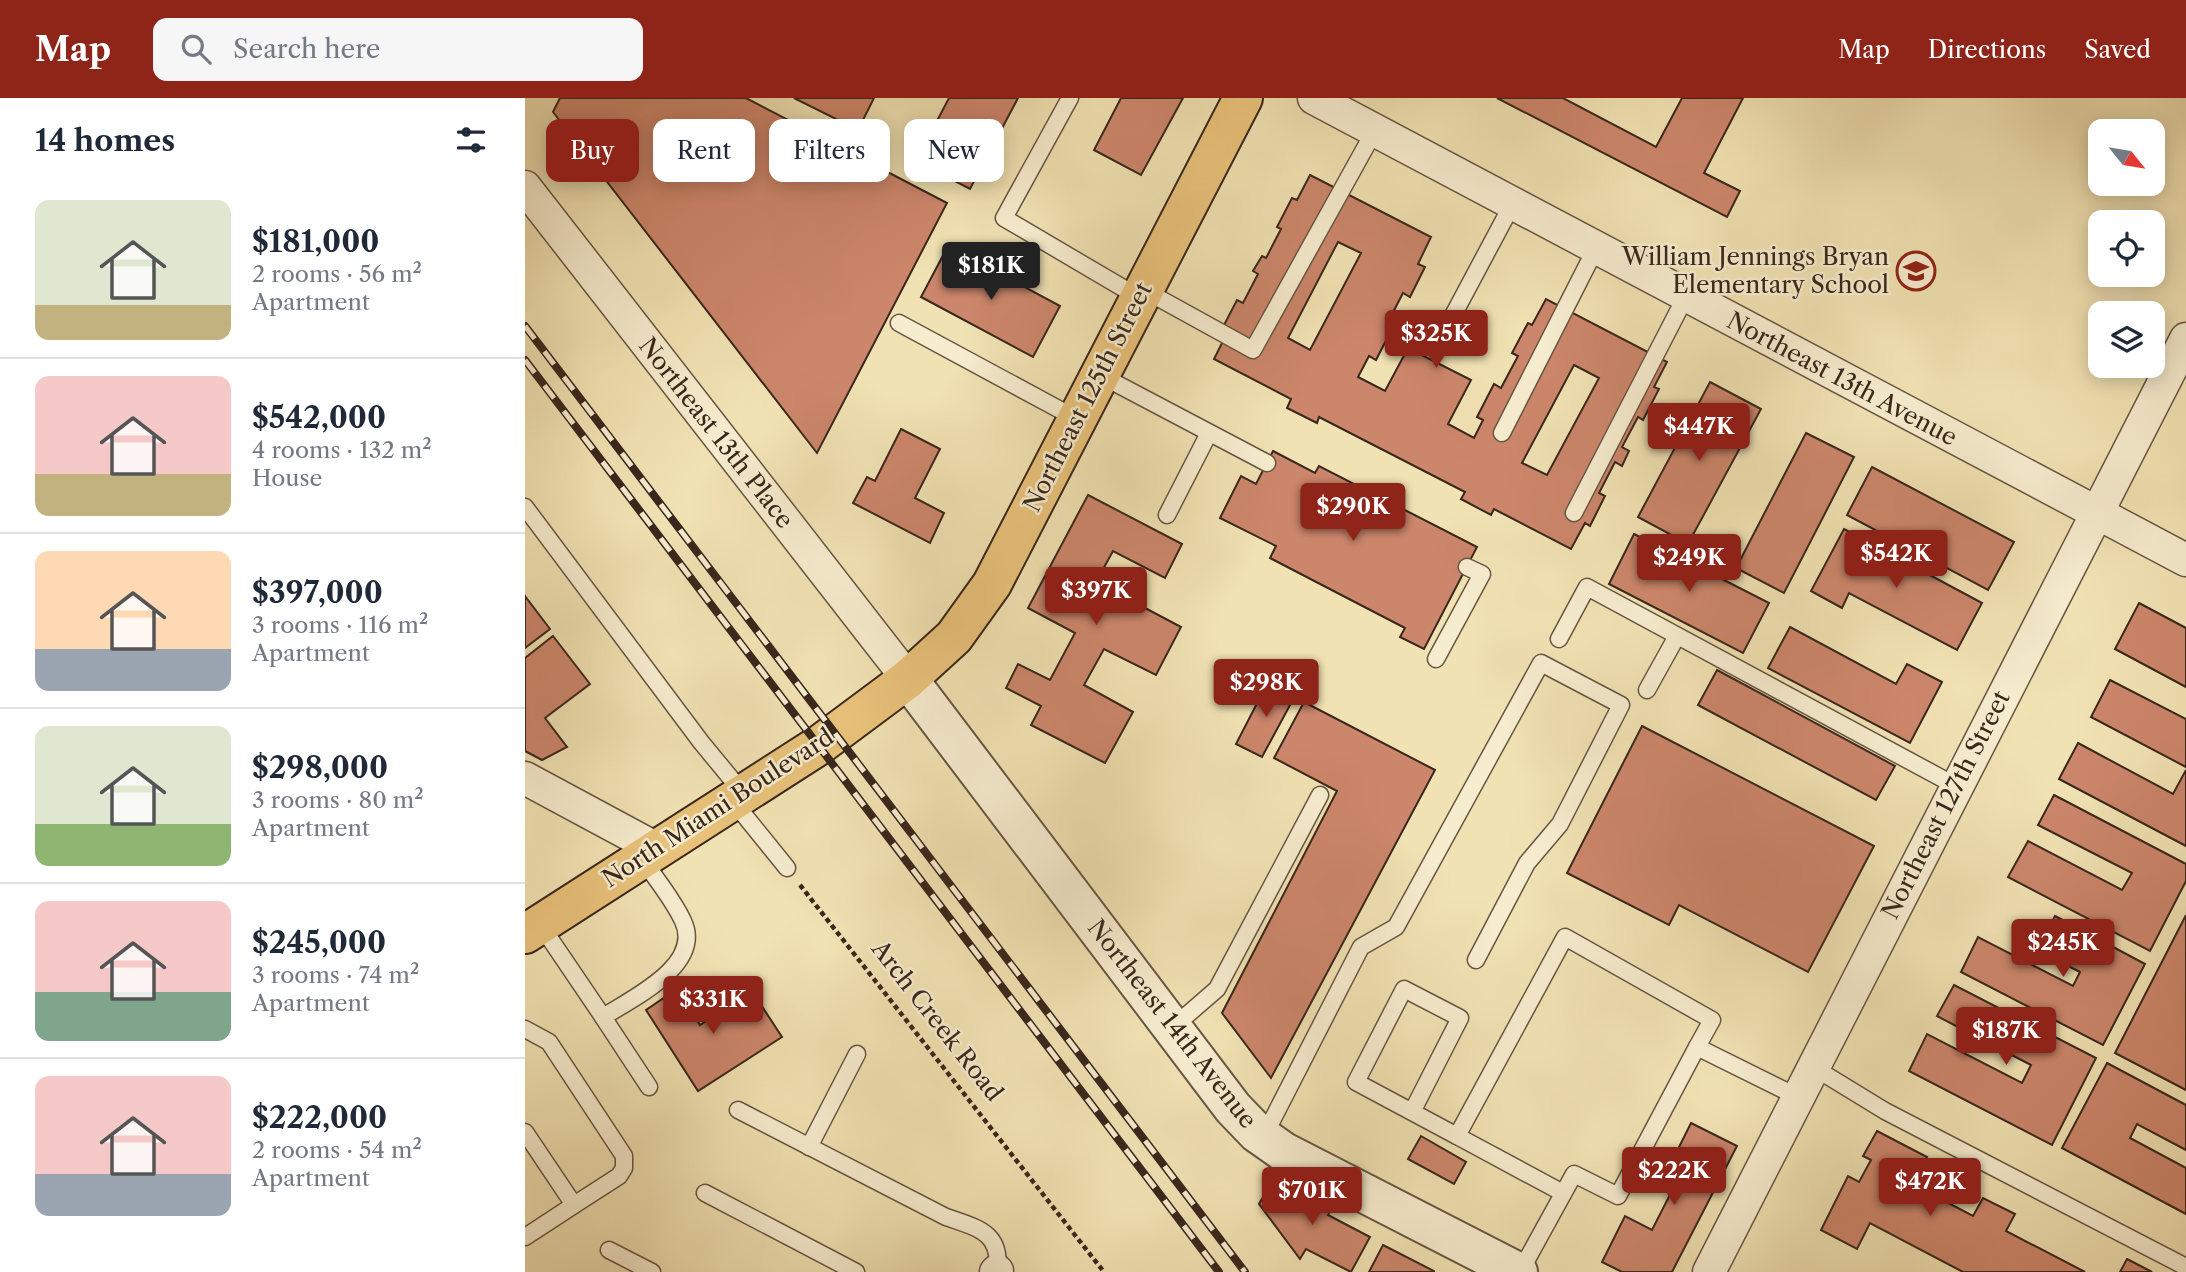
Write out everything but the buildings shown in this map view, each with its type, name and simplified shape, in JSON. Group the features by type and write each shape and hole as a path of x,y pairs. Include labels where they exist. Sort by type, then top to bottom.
{"main road":[{"name":"Northeast 125th Street","path":"908,678 954,637 992,584 1243,98"},
{"name":"North Miami Boulevard","path":"533,929 818,746 908,678"}],"street":[{"name":"Northeast 13th Avenue","path":"1314,98 2094,514 2186,560"},
{"name":"Northeast 13th Place","path":"525,187 908,678"},
{"name":"Northeast 127th Street","path":"1709,1272 2094,514 2186,339"},
{"name":"Northeast 14th Avenue","path":"908,678 1233,1108 1263,1138 1284,1152 1519,1272"},
{"path":"525,778 648,853"}],"lane":[{"path":"1070,98 1004,218 1142,294 1253,350 1375,130"},
{"path":"1441,338 1513,203"},
{"path":"1501,433 1596,248"},
{"path":"1574,513 1686,296"},
{"path":"899,323 1077,419"},
{"path":"1100,376 1267,463"},
{"path":"1167,515 1209,433"},
{"path":"525,507 701,742 787,868"},
{"path":"1436,659 1482,575 1467,567"},
{"path":"1559,639 1587,587 1956,786"},
{"path":"1647,690 1677,636"},
{"path":"1263,1138 1361,947 1396,927 1541,663 1621,705 1560,824 1527,863 1476,960"},
{"path":"1172,1028 1217,989 1319,795"},
{"path":"603,1017 670,973 680,960 685,943 685,923 648,853"},
{"path":"533,929 603,1017 649,1087"},
{"path":"1457,1136 1565,937 1712,1020 1618,1196 1574,1174 1519,1272"},
{"path":"1412,1112 1460,1018 1404,989 1356,1082 1563,1194"},
{"path":"525,1029 549,1042 624,1156 624,1168 618,1176 525,1237"},
{"path":"1697,1047 1798,1097"},
{"path":"809,1147 857,1054"},
{"path":"1813,1068 1885,1111 2186,1267"},
{"path":"738,1110 946,1217 979,1228 992,1239 999,1255 996,1272"},
{"path":"525,1132 573,1205"},
{"path":"705,1193 856,1272"},
{"path":"609,1250 652,1272"}],"path":[{"name":"Arch Creek Road","path":"787,868 1104,1272"}],"railway":[{"path":"525,326 1245,1272"},
{"path":"525,360 1219,1272"}],"place":[{"name":"William Jennings Bryan Elementary School","path":"1916,271"}]}
